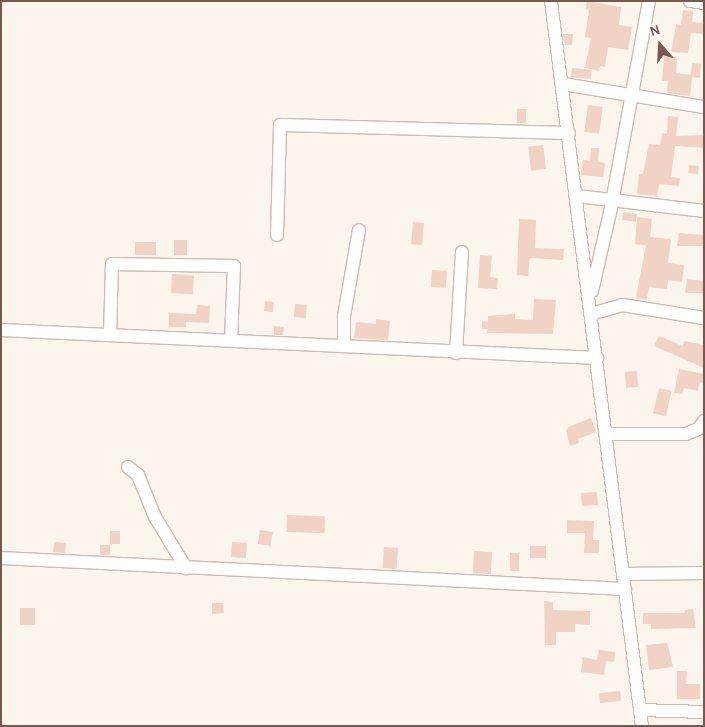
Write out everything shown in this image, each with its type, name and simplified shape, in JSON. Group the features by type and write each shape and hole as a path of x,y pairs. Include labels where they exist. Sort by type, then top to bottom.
{"street":[{"path":"551,1 563,84 642,726"},
{"path":"590,301 613,199 649,1"},
{"path":"690,1 704,4"},
{"path":"563,84 704,107"},
{"path":"277,235 280,125 569,133"},
{"path":"577,196 704,211"},
{"path":"344,346 344,316 359,230"},
{"path":"456,353 462,252"},
{"path":"110,335 112,264 234,266 231,340"},
{"path":"591,314 622,305 704,318"},
{"path":"1,330 231,340 456,353 597,358"},
{"path":"606,434 686,434 698,429 704,421"},
{"path":"128,467 138,475 163,531 186,568"},
{"path":"1,558 625,589"},
{"path":"623,574 704,573"},
{"path":"640,710 704,712"}],"building":[{"path":"587,1 621,7 619,25 632,27 628,50 608,47 605,67 600,66 599,71 585,68 591,38 585,37 589,10 586,9"},
{"path":"683,10 693,11 692,22 704,23 704,34 691,33 688,53 671,52 676,24 681,25"},
{"path":"563,34 573,34 572,45 565,45"},
{"path":"664,56 677,57 676,73 691,75 692,63 701,64 700,78 692,77 690,96 667,93 668,81 662,81"},
{"path":"572,68 592,70 591,79 571,77"},
{"path":"588,105 603,107 599,134 584,132"},
{"path":"517,109 526,109 526,123 517,123"},
{"path":"668,116 678,117 676,136 704,135 704,148 675,146 671,177 680,178 679,186 659,184 657,196 637,194 639,174 643,174 649,144 660,145 662,133 667,134"},
{"path":"543,145 546,169 531,171 528,147"},
{"path":"591,148 599,148 598,162 605,163 603,177 581,175 583,160 590,161"},
{"path":"689,165 699,166 698,174 688,173"},
{"path":"623,212 637,214 636,222 622,220"},
{"path":"637,217 652,219 650,237 671,239 668,263 684,265 682,282 668,280 667,289 649,287 647,299 636,298 646,245 635,244"},
{"path":"519,219 536,220 535,248 564,249 563,260 530,258 528,276 517,275"},
{"path":"413,222 424,223 422,245 411,244"},
{"path":"679,233 704,235 704,246 677,246"},
{"path":"174,240 187,240 187,255 174,255"},
{"path":"135,242 156,242 156,255 135,255"},
{"path":"480,255 492,256 490,277 498,278 497,289 478,288"},
{"path":"432,270 447,271 446,288 431,287"},
{"path":"172,274 194,275 193,294 171,293"},
{"path":"687,279 704,281 704,293 685,293"},
{"path":"534,299 556,300 553,334 487,333 488,329 482,329 482,321 488,322 488,316 515,314 515,319 533,320"},
{"path":"265,301 274,302 273,312 264,311"},
{"path":"295,304 307,305 306,318 294,317"},
{"path":"197,305 210,306 209,323 186,322 186,327 169,327 169,313 196,314"},
{"path":"376,319 390,321 388,340 354,338 356,322 376,324"},
{"path":"274,326 284,327 283,335 274,335"},
{"path":"659,336 683,346 684,341 704,345 704,368 654,346"},
{"path":"679,369 704,374 704,383 700,382 698,391 684,388 682,394 674,393"},
{"path":"637,371 638,387 626,388 625,372"},
{"path":"659,388 672,391 666,416 653,413"},
{"path":"591,418 596,432 578,439 579,443 570,446 566,431 568,427"},
{"path":"597,492 598,505 582,506 581,493"},
{"path":"287,515 325,516 324,533 286,532"},
{"path":"567,520 594,521 593,540 599,540 599,553 584,553 585,533 567,533"},
{"path":"260,530 273,532 271,546 258,544"},
{"path":"110,531 120,531 120,544 110,544"},
{"path":"54,542 66,543 65,553 53,552"},
{"path":"232,542 247,543 246,558 231,557"},
{"path":"100,545 110,545 110,555 100,555"},
{"path":"530,546 546,546 546,558 530,558"},
{"path":"384,547 398,548 397,569 383,568"},
{"path":"474,551 492,552 491,574 473,573"},
{"path":"510,553 519,553 519,571 510,571"},
{"path":"544,601 553,602 553,610 590,611 590,625 575,624 575,632 556,632 556,645 545,645"},
{"path":"212,603 223,603 224,613 212,614"},
{"path":"20,608 35,608 35,625 20,625"},
{"path":"693,609 696,628 651,629 651,624 643,624 643,613 685,613 685,610"},
{"path":"667,643 673,667 649,670 646,645"},
{"path":"599,650 615,652 614,662 606,661 604,675 581,672 583,657 597,660"},
{"path":"677,671 687,671 686,684 700,684 700,699 677,699"},
{"path":"620,691 621,701 600,703 599,693"}]}
